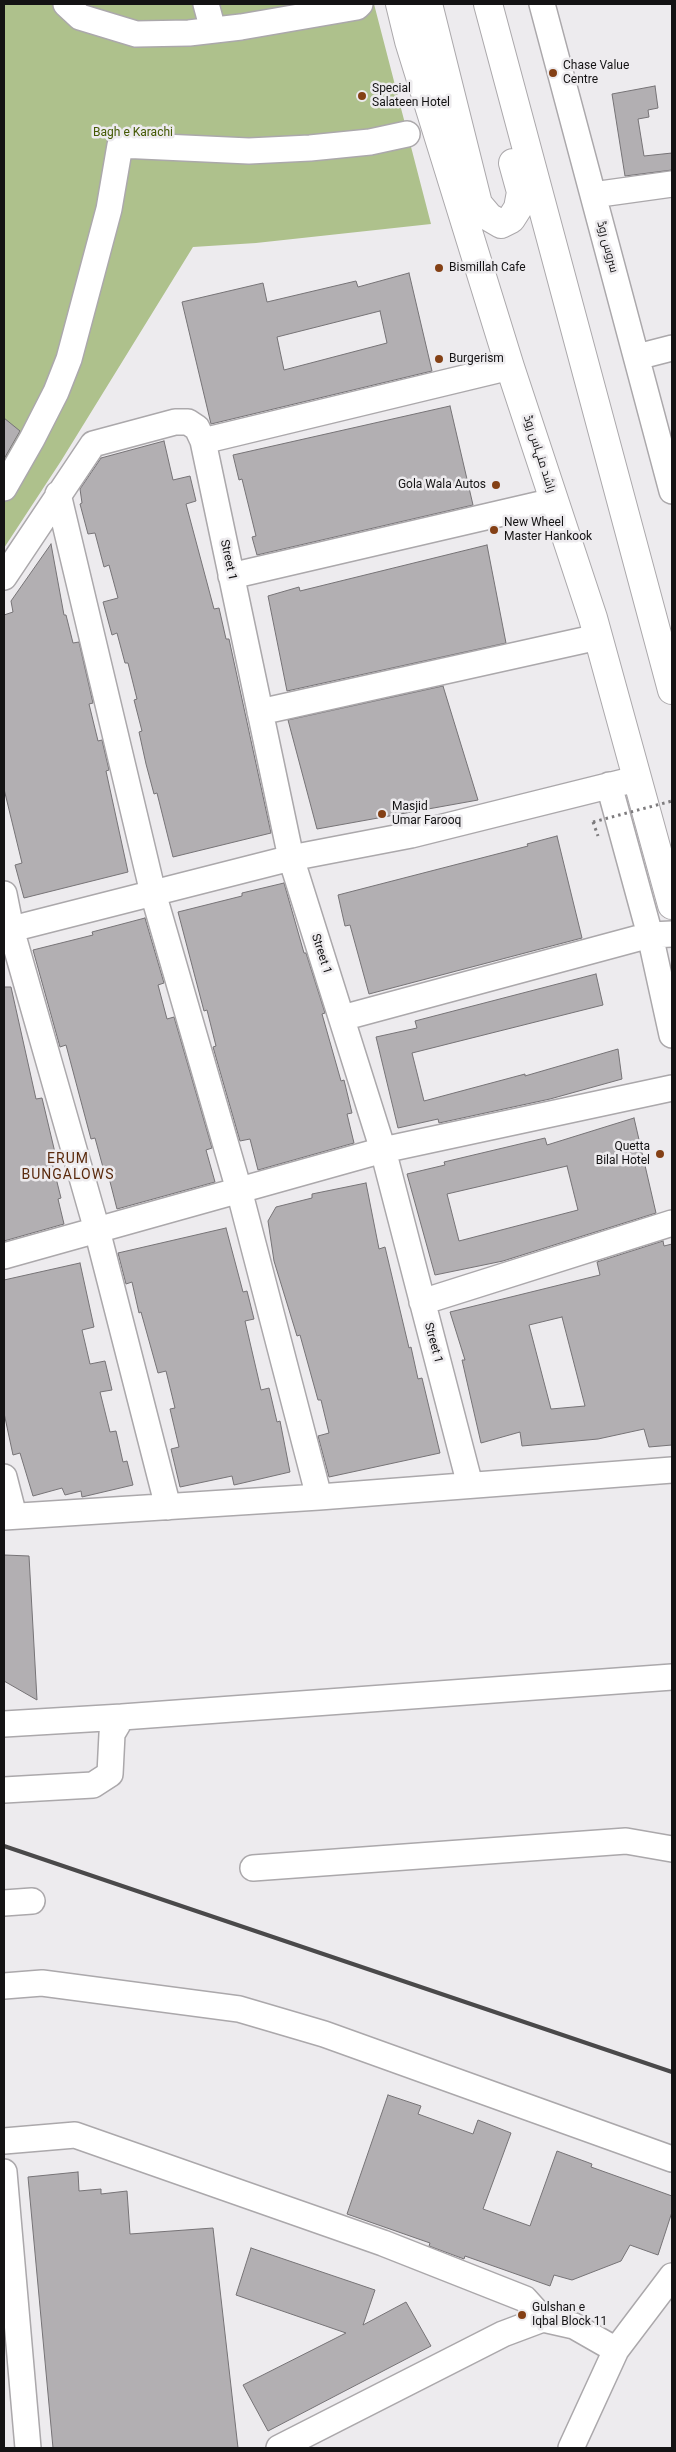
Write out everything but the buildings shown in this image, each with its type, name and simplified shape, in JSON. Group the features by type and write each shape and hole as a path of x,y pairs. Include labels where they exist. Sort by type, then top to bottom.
{"main road":[{"name":"راشد منہاس روڈ","path":"400,4 409,41 510,367 598,637 672,905"},
{"path":"428,4 478,204 489,217 500,224 511,219 518,208 521,192 499,118 476,4"},
{"path":"488,4 672,690"}],"street":[{"path":"66,4 80,17 136,34 189,34 358,7 360,4"},
{"path":"206,4 213,30"},
{"name":"سروس روڈ","path":"542,4 672,491"},
{"path":"4,488 44,415 69,359 109,209 120,146 249,151 301,149 370,142 407,134"},
{"path":"593,195 672,184"},
{"path":"637,358 672,348"},
{"path":"202,441 510,367"},
{"name":"Street 1","path":"58,494 93,444 176,422 188,422 197,428 202,441 291,858 383,1150 470,1485"},
{"path":"4,577 58,494"},
{"path":"58,494 153,893 239,1190 319,1497"},
{"path":"231,576 554,500"},
{"path":"260,712 598,637"},
{"path":"8,930 291,858 411,835 636,779"},
{"path":"609,785 661,935 672,1035"},
{"path":"4,894 8,930 97,1230 168,1507"},
{"path":"342,1018 661,935"},
{"path":"4,1256 383,1150 672,1088"},
{"path":"422,1302 672,1223"},
{"path":"4,1477 9,1517 319,1497 672,1470"},
{"path":"4,1724 672,1677"},
{"path":"4,1790 93,1785 110,1774 112,1734 122,1717"},
{"path":"253,1868 626,1841 672,1849"},
{"path":"4,1903 32,1901"},
{"path":"4,1986 42,1982 239,2009 324,2034 672,2159"},
{"path":"4,2141 75,2135 383,2243 525,2299 543,2320"},
{"path":"4,2172 28,2448"},
{"path":"571,2448 616,2350 672,2276"},
{"path":"279,2448 503,2334 543,2320 574,2326 616,2350"}],"path":[{"path":"593,822 672,801"}],"green space":[{"name":"Bagh e Karachi","path":"4,4 374,4 431,224 256,243 193,247 61,461 4,548"}],"railway":[{"path":"4,1846 672,2072"}],"place":[{"name":"Chase Value Centre","path":"553,73"},
{"name":"Special Salateen Hotel","path":"362,96"},
{"name":"Bismillah Cafe","path":"439,268"},
{"name":"Burgerism","path":"439,359"},
{"name":"Gola Wala Autos","path":"496,485"},
{"name":"New Wheel Master Hankook","path":"494,530"},
{"name":"Masjid Umar Farooq","path":"382,814"},
{"name":"Quetta Bilal Hotel","path":"660,1154"},
{"name":"Gulshan e Iqbal Block 11","path":"522,2315"}],"district":[{"name":"ERUM BUNGALOWS","path":"68,1168"}]}
